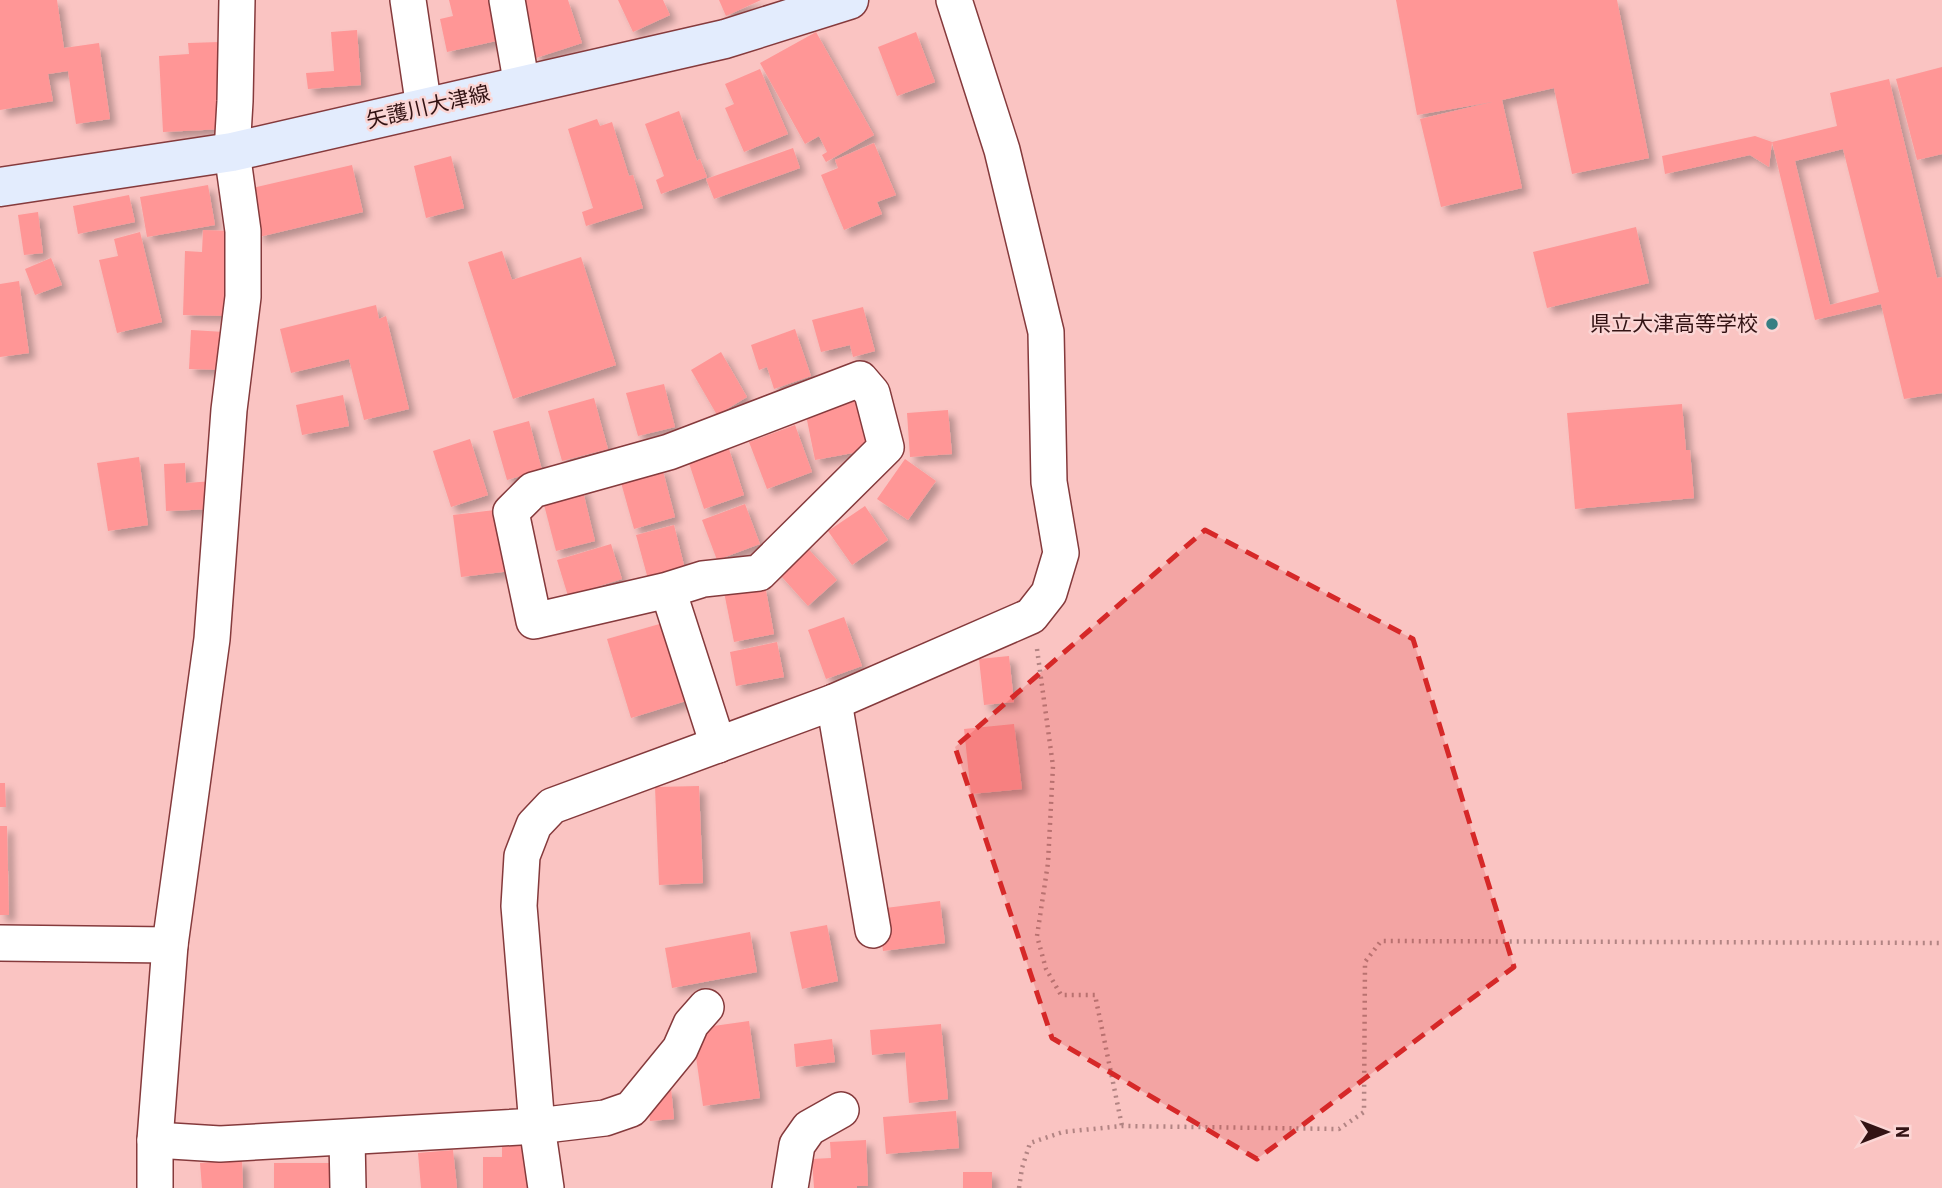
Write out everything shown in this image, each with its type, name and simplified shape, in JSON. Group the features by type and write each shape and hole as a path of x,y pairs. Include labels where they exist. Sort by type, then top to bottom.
{"main road":[{"name":"矢護川大津線","path":"0,187 232,152 725,39 798,7 849,0"}],"street":[{"path":"155,1188 155,1140 170,945 212,639 229,410 243,297 243,231 232,152 237,0"},
{"path":"408,0 425,108"},
{"path":"507,0 522,86"},
{"path":"546,1188 537,1126 519,905 522,856 534,825 552,806 834,702 1031,616 1049,593 1061,553 1049,482 1046,332 1002,150 954,0"},
{"path":"860,379 872,393 886,447 759,573 703,579 668,590 534,621 510,512 533,490 669,452 860,379"},
{"path":"668,590 718,745"},
{"path":"834,702 873,930"},
{"path":"0,943 170,945"},
{"path":"155,1140 220,1144 347,1138 537,1126 605,1118 631,1109 680,1049 691,1024 706,1007"},
{"path":"789,1188 797,1145 809,1128 841,1110"},
{"path":"347,1138 348,1188"}],"path":[{"path":"1031,616 1053,766 1048,863 1037,936 1046,969 1061,995 1095,995 1122,1126"},
{"path":"1019,1188 1030,1143 1063,1132 1122,1126 1339,1129 1364,1112 1365,962 1381,941 1942,943"}],"highlighted area":[{"path":"1205,530 1413,639 1514,967 1257,1159 1052,1038 955,747"}],"building":[{"path":"0,0 57,0 64,48 99,43 110,119 76,124 68,71 48,74 53,101 0,110"},
{"path":"449,0 497,0 505,39 447,52 440,19 453,16"},
{"path":"518,0 568,0 582,43 536,58"},
{"path":"618,0 663,0 670,15 633,32"},
{"path":"719,0 761,0 726,16"},
{"path":"1396,0 1617,0 1649,158 1572,174 1554,88 1502,100 1522,188 1441,207 1420,119 1492,102 1417,115"},
{"path":"357,30 361,85 308,89 306,73 334,71 331,32"},
{"path":"816,32 874,135 826,162 822,155 827,152 819,136 805,144 760,63"},
{"path":"916,32 935,82 897,96 878,47"},
{"path":"220,42 224,129 163,132 159,56 189,54 188,43"},
{"path":"1942,67 1942,154 1917,160 1896,79"},
{"path":"760,69 788,134 744,152 725,108 734,104 725,84"},
{"path":"1889,79 1937,278 1942,277 1942,393 1904,399 1881,304 1815,320 1772,142 1837,126 1830,93","holes":["1843,149 1879,292 1830,305 1795,161"]},
{"path":"679,111 697,161 700,159 707,177 661,194 656,180 664,176 645,124"},
{"path":"597,119 600,126 612,122 629,176 633,175 643,208 586,226 582,212 593,208 568,129"},
{"path":"1755,136 1772,142 1769,167 1750,155 1665,174 1662,156"},
{"path":"874,143 896,195 877,202 882,214 844,230 821,175 838,168 835,160"},
{"path":"793,148 800,168 714,199 706,179"},
{"path":"451,156 464,208 426,218 414,166"},
{"path":"352,165 363,212 259,237 248,189"},
{"path":"208,185 215,225 147,237 140,197"},
{"path":"129,195 135,222 78,234 73,206"},
{"path":"38,212 43,253 24,255 18,215"},
{"path":"1636,227 1649,283 1547,308 1533,252"},
{"path":"203,230 230,231 228,316 183,315 185,251 202,252"},
{"path":"140,232 162,322 117,333 99,260 118,256 114,239"},
{"path":"502,251 512,280 581,257 616,365 513,399 468,262"},
{"path":"51,258 62,285 35,295 25,269"},
{"path":"19,281 29,353 0,357 0,284"},
{"path":"376,305 379,319 386,316 409,409 364,420 349,359 291,373 280,329"},
{"path":"863,307 875,351 853,357 850,345 821,352 812,320"},
{"path":"795,329 811,376 774,389 767,367 759,370 751,345"},
{"path":"191,330 225,332 224,370 189,369"},
{"path":"721,352 747,397 717,415 691,370"},
{"path":"664,384 675,427 638,436 626,393"},
{"path":"343,395 349,426 302,435 296,405"},
{"path":"594,398 608,449 562,461 548,411"},
{"path":"859,399 869,450 815,460 805,410"},
{"path":"1682,404 1686,450 1690,450 1694,498 1575,509 1567,413"},
{"path":"948,410 952,454 910,457 907,413"},
{"path":"529,421 542,470 507,480 493,431"},
{"path":"795,425 812,472 767,489 749,442"},
{"path":"470,439 488,495 451,507 433,451"},
{"path":"728,446 744,495 704,509 688,460"},
{"path":"139,457 148,525 108,531 97,463"},
{"path":"905,459 936,481 908,520 877,499"},
{"path":"185,463 186,483 214,481 216,509 166,511 164,464"},
{"path":"662,467 675,517 634,529 620,479"},
{"path":"582,487 595,541 556,551 542,497"},
{"path":"745,504 760,544 717,560 702,520"},
{"path":"865,506 888,540 852,565 828,531"},
{"path":"503,509 511,571 461,577 453,515"},
{"path":"674,525 685,569 648,579 636,535"},
{"path":"801,541 837,580 808,606 773,567"},
{"path":"611,544 622,579 568,596 557,560"},
{"path":"765,585 774,634 734,642 724,592"},
{"path":"844,617 862,666 826,679 808,630"},
{"path":"663,623 686,701 631,718 607,639"},
{"path":"777,642 784,677 736,686 730,652"},
{"path":"1009,656 1014,702 984,705 979,659"},
{"path":"1014,724 1022,789 971,794 964,729"},
{"path":"0,783 5,783 6,807 0,807"},
{"path":"699,786 703,883 659,885 655,787"},
{"path":"0,826 7,826 9,915 0,915"},
{"path":"940,901 945,943 883,951 878,909"},
{"path":"827,925 838,981 802,989 790,932"},
{"path":"750,932 757,972 672,988 665,948"},
{"path":"749,1021 760,1098 703,1106 692,1029"},
{"path":"941,1024 948,1099 909,1103 905,1052 872,1055 870,1030"},
{"path":"832,1039 835,1062 796,1067 794,1044"},
{"path":"671,1088 674,1119 650,1121 647,1091"},
{"path":"956,1111 959,1148 886,1154 883,1117"},
{"path":"866,1140 868,1186 814,1188 812,1159 831,1158 830,1142"},
{"path":"502,1146 529,1146 529,1188 483,1188 483,1157 502,1157"},
{"path":"453,1150 457,1188 421,1188 418,1153"},
{"path":"242,1160 243,1188 202,1188 200,1163"},
{"path":"274,1163 330,1163 330,1188 274,1188"},
{"path":"963,1172 992,1172 992,1188 963,1188"}],"place":[{"name":"県立大津高等学校","path":"1772,324"}]}
